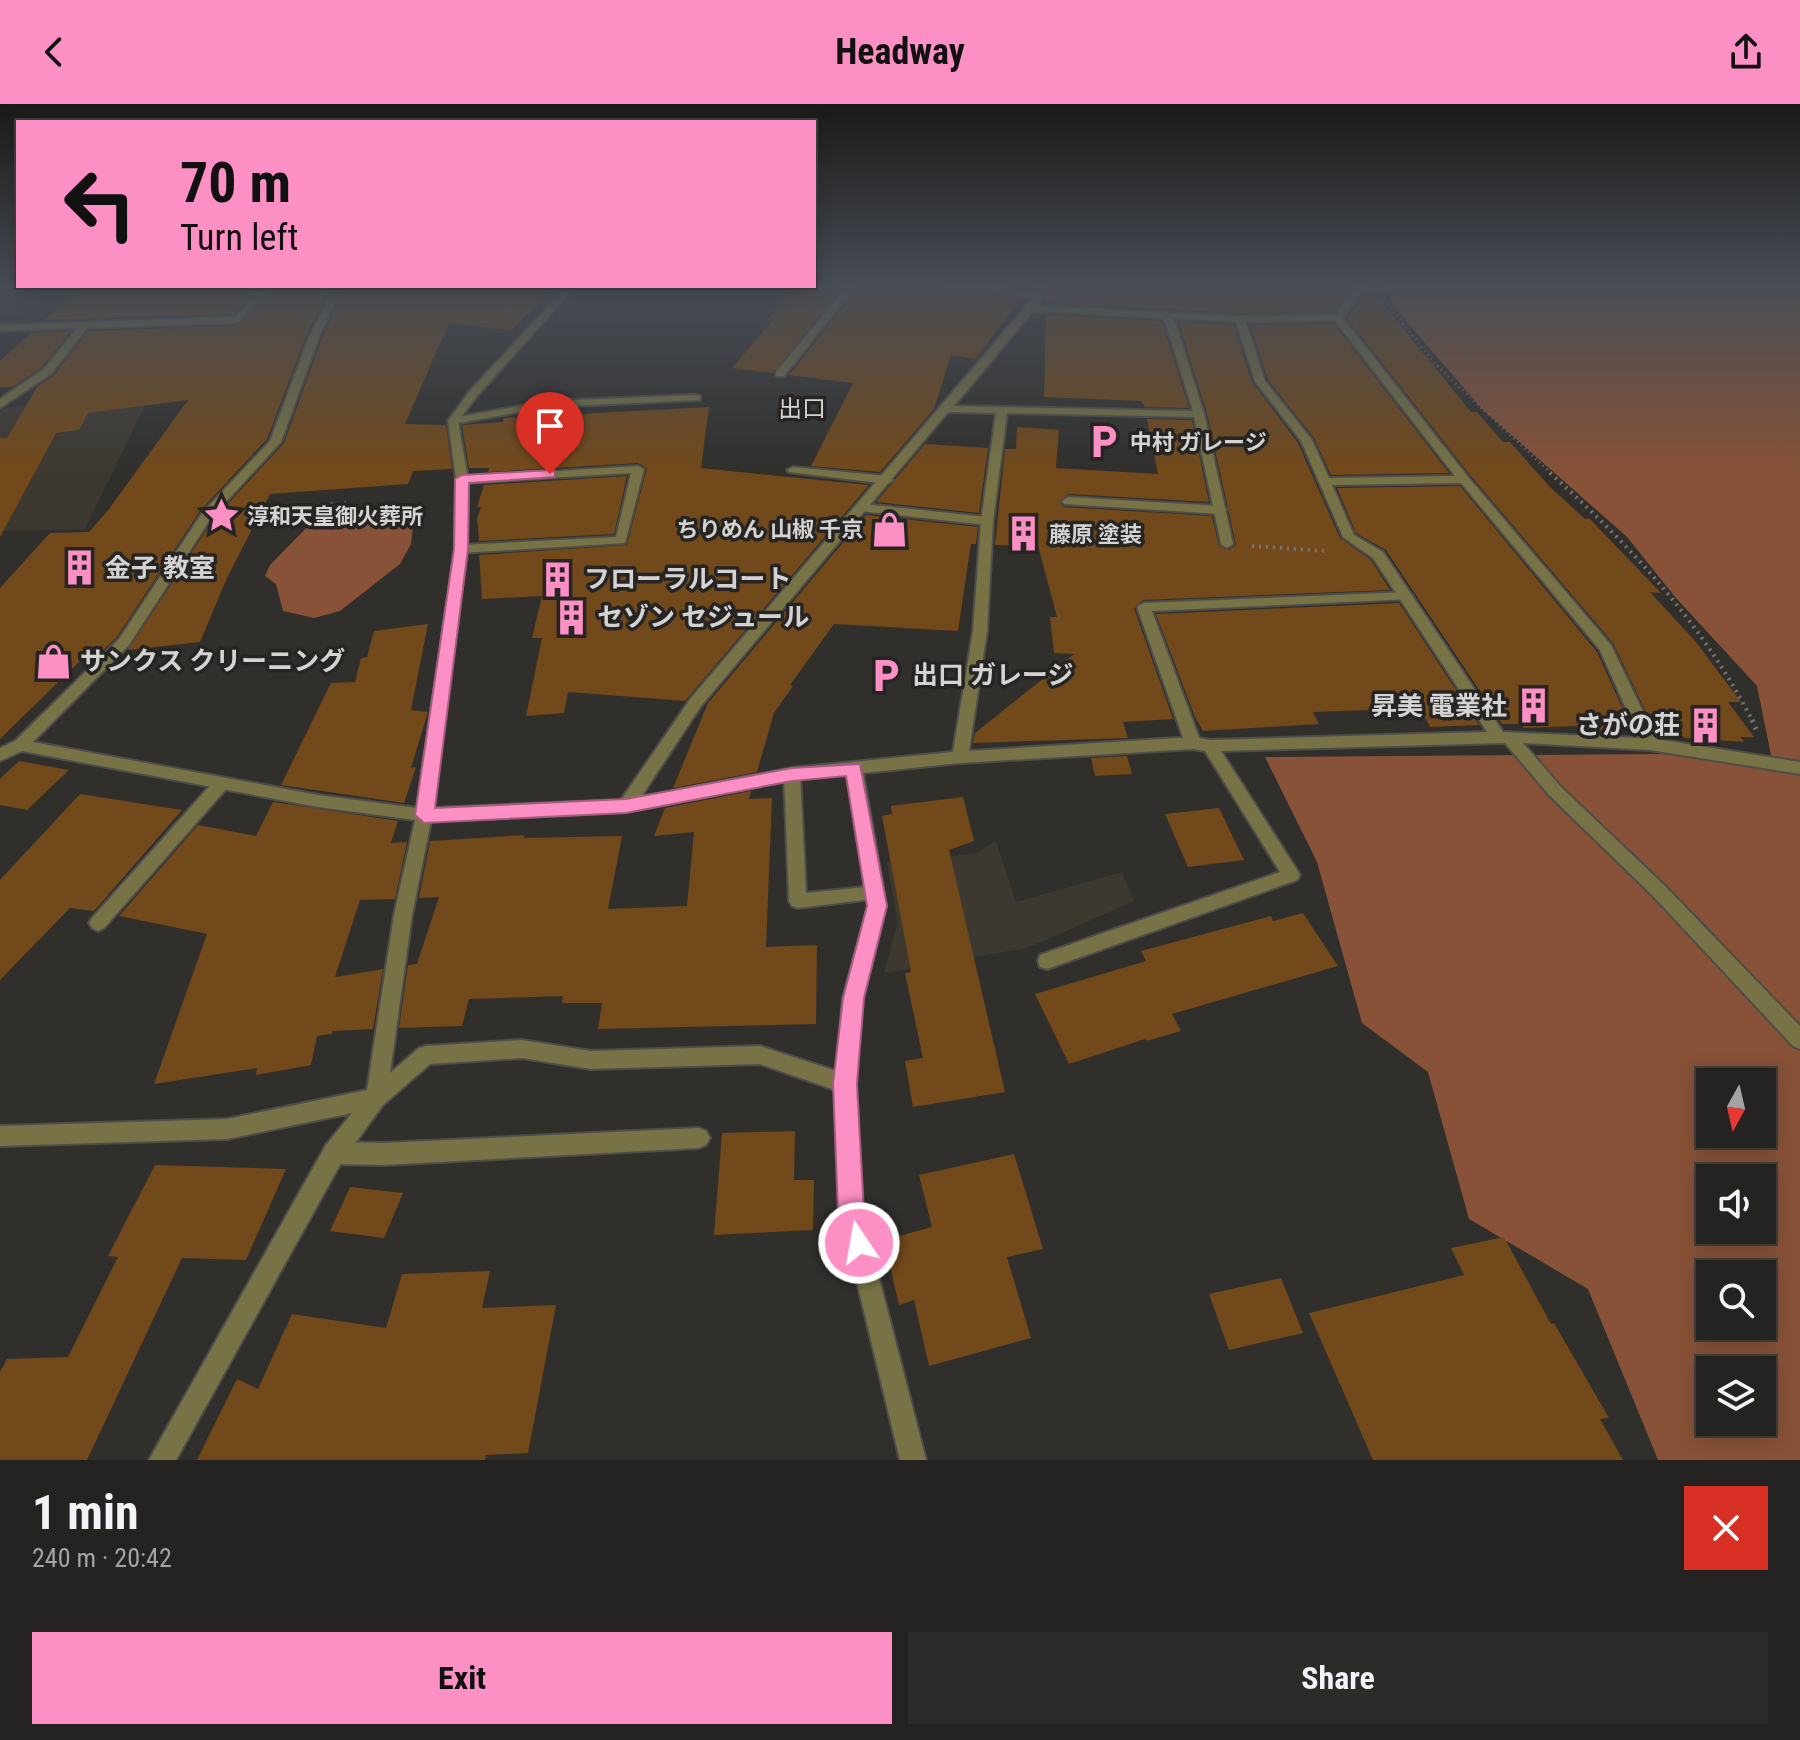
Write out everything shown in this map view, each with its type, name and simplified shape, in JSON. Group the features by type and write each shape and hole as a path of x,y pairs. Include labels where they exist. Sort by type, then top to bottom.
{"street":[{"path":"0,405 9,395 48,371 67,347"},
{"path":"0,755 20,745 124,642 206,516 275,442 310,347"},
{"path":"376,1098 403,915 424,815 461,549 462,479 453,421 516,347"},
{"path":"780,374 802,347"},
{"path":"626,806 696,702 864,508 997,347"},
{"path":"1178,347 1199,414 1227,544"},
{"path":"1249,347 1260,381 1306,440 1349,537 1378,555 1505,738 1659,891 1800,1040"},
{"path":"1361,347 1464,479 1606,648 1650,744"},
{"path":"453,421 548,404 696,398"},
{"path":"946,409 1199,414"},
{"path":"960,757 980,631 987,521 1002,411"},
{"path":"461,549 621,540 638,469 462,479"},
{"path":"793,470 887,480"},
{"path":"1327,482 1464,479"},
{"path":"1068,501 1221,510"},
{"path":"864,508 987,521"},
{"path":"1047,961 1291,875 1201,744 1144,607 1406,596"},
{"path":"20,745 318,801 424,815 626,806 792,774 960,757 1201,744 1505,738 1650,744 1800,768"},
{"path":"854,769 877,906 853,998 845,1084 851,1212 913,1460"},
{"path":"792,774 798,901 875,893"},
{"path":"98,923 221,784"},
{"path":"162,1460 334,1153 376,1098 426,1055 522,1049 591,1060 760,1055 845,1084"},
{"path":"0,1136 227,1129 376,1098"},
{"path":"334,1153 384,1154 699,1138"}],"path":[{"path":"1423,347 1481,412 1617,535 1705,635 1737,688 1773,763"},
{"path":"246,512 346,503"},
{"path":"1227,544 1378,555"}],"shaded area":[{"path":"1429,347 1800,347 1800,1460 1658,1460 1588,1289 1469,1219 1428,1072 1362,1023 1317,862 1265,757 1660,754 1772,760 1757,686 1676,598 1627,537 1482,409"},
{"path":"146,390 148,399 85,529 0,531 0,413 5,408"},
{"path":"406,517 413,527 411,544 400,564 340,611 314,618 283,611 276,584 265,576 270,565 316,518"},
{"path":"996,841 1016,902 1122,872 1134,901 1027,948 884,973 898,922 887,863 977,853"}],"building":[{"path":"15,347 58,347 42,367 12,387 0,387 0,361"},
{"path":"75,347 302,347 267,439 200,511 117,637 100,653 86,655 0,739 0,588 50,533 89,532 188,400 88,413 79,430 56,433 0,537 0,438 7,438 37,387 54,375"},
{"path":"319,347 438,347 405,424 446,425 452,469 413,471 408,484 270,494 227,578 200,642 128,650 213,520 284,443"},
{"path":"750,347 794,347 773,373 732,368"},
{"path":"811,347 985,347 976,359 951,355 934,409 880,472 811,466 853,383 789,375"},
{"path":"1045,347 1170,347 1189,408 1145,407 1141,401 1044,397"},
{"path":"1186,347 1241,347 1252,382 1298,443 1340,538 1371,560 1390,590 1143,600 1134,608 1173,719 1123,722 1128,738 973,743 975,733 1074,654 1054,653 1050,617 1057,617 1038,546 995,545 1005,449 1016,449 1017,427 1059,430 1056,468 1158,474 1147,419 1192,420 1209,502 1068,494 1060,503 1064,507 1212,516 1219,546 1229,550 1236,545 1207,413"},
{"path":"1257,347 1352,347 1449,473 1331,475 1314,438 1268,380"},
{"path":"1370,347 1419,347 1471,412 1477,412 1503,442 1510,442 1550,487 1585,519 1589,518 1661,593 1650,592 1696,642 1741,702 1728,702 1754,737 1740,737 1744,742 1686,738 1668,729 1654,729 1613,643 1470,475"},
{"path":"709,407 701,468 869,485 685,701 568,692 564,713 526,716 542,638 532,638 542,596 482,599 479,555 627,545 647,468 638,463 488,472 489,468 469,468 462,425 503,422 504,418"},
{"path":"925,444 988,448 979,513 876,502"},
{"path":"627,476 614,534 479,541 477,518 481,507 477,507 484,485"},
{"path":"1460,486 1597,652 1632,729 1579,730 1576,726 1524,728 1521,724 1502,724 1386,550 1356,533 1337,488"},
{"path":"866,515 978,527 976,544 971,544 958,631 834,624 774,713 757,772 673,788 708,703"},
{"path":"1399,603 1479,725 1430,727 1422,712 1400,713 1398,709 1313,712 1319,724 1203,731 1156,614"},
{"path":"428,624 411,710 428,712 411,768 416,767 404,803 281,785 331,683 355,682 361,658 367,657 374,631"},
{"path":"1127,756 1132,774 1095,776 1091,758"},
{"path":"19,761 69,770 27,810 0,805 0,779"},
{"path":"751,791 749,799 772,798 766,947 817,945 816,1024 598,1029 602,1003 562,1003 563,996 469,999 462,1026 399,1028 408,965 417,964 439,897 419,898 430,841 524,835 524,838 622,836 608,909 687,906 694,832 654,836 665,808"},
{"path":"80,794 182,810 94,911 70,908 0,980 0,880"},
{"path":"963,797 974,841 949,850 1005,1092 913,1107 905,1061 923,1058 905,973 911,972 882,816 892,814 891,806"},
{"path":"273,802 398,821 391,843 407,842 395,899 360,900 335,977 383,969 373,1029 332,1031 332,1034 317,1036 311,1065 256,1075 257,1068 154,1084 207,934 119,916 198,825 256,836"},
{"path":"1219,808 1244,860 1188,867 1165,814"},
{"path":"1303,913 1338,966 1172,1014 1181,1031 1145,1039 1069,1064 1035,994 1146,961 1141,951 1271,916 1273,921"},
{"path":"795,1131 794,1180 814,1180 813,1230 714,1235 722,1133"},
{"path":"1014,1154 1043,1249 1007,1257 1031,1338 929,1366 914,1300 899,1305 884,1240 932,1227 919,1175"},
{"path":"155,1165 286,1169 246,1260 182,1258 87,1460 0,1460 0,1372 7,1359 68,1357 118,1257 108,1256"},
{"path":"350,1187 403,1193 384,1238 330,1231"},
{"path":"1504,1237 1551,1324 1554,1323 1609,1418 1600,1419 1623,1460 1373,1460 1309,1313 1464,1275 1451,1248"},
{"path":"490,1271 482,1308 556,1305 528,1453 486,1455 485,1460 197,1460 237,1379 258,1389 292,1314 386,1328 402,1274"},
{"path":"1281,1278 1303,1333 1229,1350 1209,1294"}],"place":[{"name":"中村 ガレージ","path":"1104,442"},
{"name":"淳和天皇御火葬所","path":"221,516"},
{"name":"ちりめん 山椒 千京","path":"889,529"},
{"name":"藤原 塗装","path":"1023,534"},
{"name":"金子 教室","path":"79,568"},
{"name":"フローラルコート","path":"558,579"},
{"name":"セゾン セジュール","path":"571,617"},
{"name":"サンクス クリーニング","path":"54,661"},
{"name":"出口 ガレージ","path":"886,675"},
{"name":"昇美 電業社","path":"1533,706"},
{"name":"さがの荘","path":"1706,725"}],"district":[{"name":"出口","path":"802,409"}],"route":[{"path":"550,474 462,479 461,549 424,815 626,806 792,774 854,769 877,906 853,998 845,1084 851,1212 859,1243"}]}
